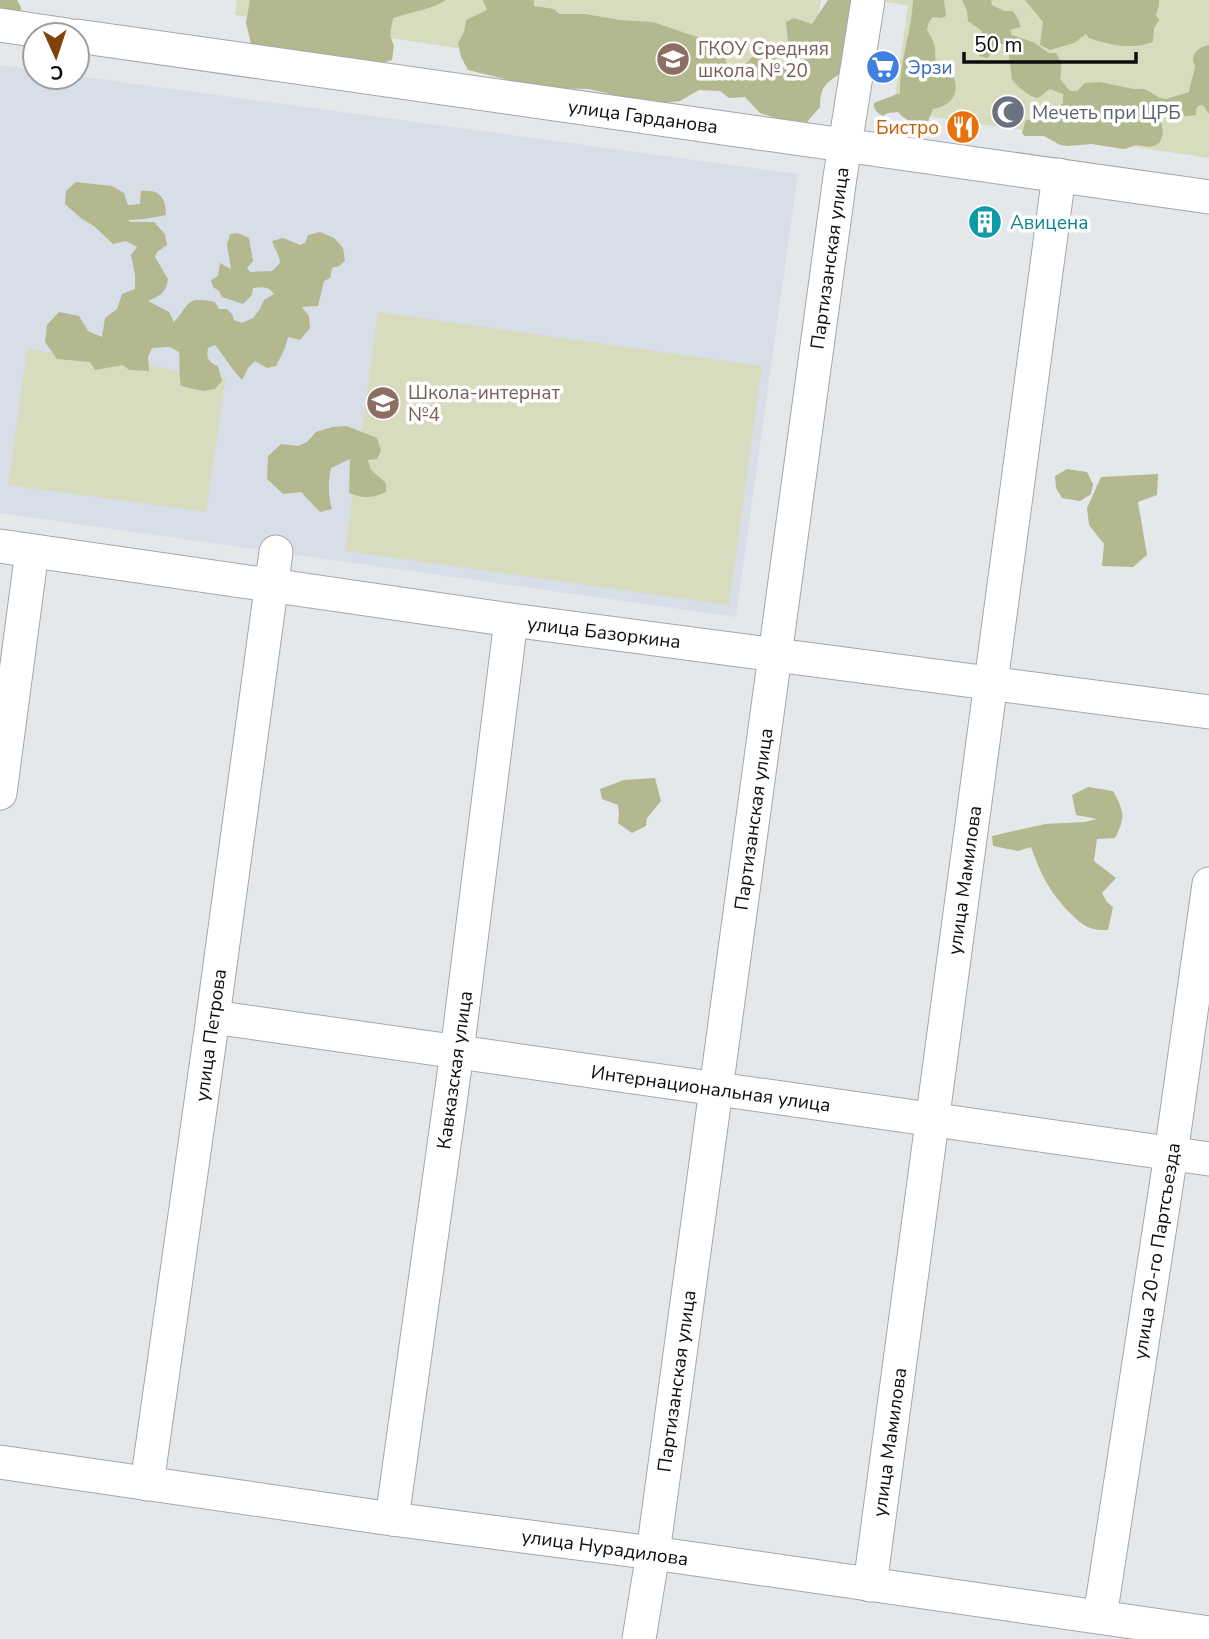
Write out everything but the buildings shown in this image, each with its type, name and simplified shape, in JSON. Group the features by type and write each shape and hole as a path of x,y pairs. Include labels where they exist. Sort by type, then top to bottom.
{"street":[{"name":"Партизанская улица","path":"639,1639 845,144 868,0"},
{"path":"0,25 21,28"},
{"name":"улица Гарданова","path":"91,38 1209,197"},
{"name":"улица Мамилова","path":"870,1585 1059,175"},
{"path":"0,793 16,548"},
{"name":"улица Базоркина","path":"16,548 511,620 1209,712"},
{"name":"улица Петрова","path":"147,1484 276,552"},
{"name":"Кавказская улица","path":"392,1519 457,1052 511,620"},
{"name":"улица 20-го Партсъезда","path":"1100,1617 1171,1154 1209,884"},
{"name":"Интернациональная улица","path":"213,1017 1209,1160"},
{"name":"улица Нурадилова","path":"0,1462 392,1519 653,1552 1209,1633"}],"shaded area":[{"name":"Школа-интернат №4","path":"0,65 21,68 21,91 91,91 91,78 798,174 736,617 0,513"}],"green space":[{"path":"0,0 17,0 21,7 19,20 0,21"},
{"name":"ГКОУ Средняя школа № 20","path":"237,0 821,0 806,100 235,15"},
{"path":"250,0 446,0 427,9 393,18 390,35 394,46 392,60 376,65 252,48 246,23"},
{"path":"483,0 534,0 534,6 554,9 559,14 585,14 653,22 700,38 713,49 725,53 726,67 733,76 762,46 774,58 789,66 805,59 804,49 788,43 786,22 794,18 812,24 828,0 859,0 846,70 823,88 820,107 807,122 779,119 760,113 745,97 729,98 720,91 699,90 680,101 653,104 589,89 541,88 468,70 458,43 466,20 487,10"},
{"path":"876,0 1209,0 1209,158 893,111 908,6"},
{"path":"913,0 944,0 946,16 933,17 927,30 934,44 935,59 950,71 956,86 951,101 933,109 928,121 918,122 905,118 898,112 883,116 876,111 874,105 900,93 901,70"},
{"path":"962,0 991,0 992,5 1004,11 1013,11 1021,27 1010,30 1012,35 1033,42 1049,53 1056,53 1061,66 1060,79 1070,91 1077,91 1085,83 1100,82 1145,89 1166,99 1189,92 1195,67 1194,55 1200,48 1209,45 1209,114 1203,105 1198,106 1196,115 1162,114 1163,134 1160,142 1150,147 1137,145 1124,149 1091,144 1068,146 1060,145 1044,136 1025,136 1022,133 1026,120 1045,120 1051,117 1063,103 1063,94 1050,89 1038,98 1024,91 1012,80 1008,48 1003,44 996,44 988,58 979,56 982,31 968,21"},
{"path":"1025,0 1159,0 1156,15 1159,20 1154,28 1153,42 1129,46 1089,38 1086,34 1074,43 1050,50 1040,45 1043,22"},
{"path":"76,182 112,186 124,193 128,205 140,204 141,191 153,191 163,199 166,215 128,220 154,222 165,234 167,245 157,252 155,257 168,279 167,284 162,293 148,301 169,312 174,322 189,303 198,300 215,302 219,309 227,309 234,320 242,323 253,318 264,300 274,294 267,288 253,288 252,295 243,304 222,297 213,287 211,280 218,276 220,263 231,269 227,245 230,234 238,233 249,238 253,261 247,268 250,272 272,271 280,263 272,241 283,238 300,245 305,243 308,235 320,232 334,238 343,248 345,261 332,268 330,278 324,281 318,306 302,307 309,316 310,328 300,340 288,337 276,366 267,368 255,361 242,380 215,345 208,348 208,357 218,366 222,381 215,389 203,391 181,386 179,352 170,347 152,348 148,357 149,371 129,370 123,365 95,370 90,362 57,359 45,342 47,325 59,312 79,316 88,331 102,337 105,318 117,309 122,294 135,289 131,255 137,247 126,241 113,244 65,204 66,191"},
{"path":"378,312 762,366 729,605 345,551"},
{"path":"27,349 226,377 206,512 8,485"},
{"path":"347,426 377,438 381,451 377,459 368,460 371,470 386,483 386,492 367,497 349,493 350,459 331,468 329,489 332,509 320,512 301,492 283,494 267,479 268,456 281,444 298,446 307,442 316,432"},
{"path":"1067,469 1087,472 1093,484 1091,494 1080,501 1062,498 1056,488 1055,476"},
{"path":"1158,474 1157,495 1138,502 1147,555 1133,567 1102,566 1104,544 1089,525 1087,508 1101,477"},
{"path":"655,778 661,801 647,818 646,826 632,833 618,823 618,805 602,799 600,789 624,780"},
{"path":"1088,787 1113,791 1122,814 1121,825 1115,838 1097,839 1094,861 1116,878 1102,893 1113,907 1108,930 1084,925 1066,909 1045,880 1031,847 1018,851 993,846 992,836 1045,824 1097,819 1076,815 1072,795"}],"place":[{"name":"ГКОУ Средняя школа № 20","path":"673,59"},
{"name":"Эрзи","path":"883,67"},
{"name":"Мечеть при ЦРБ","path":"1008,112"},
{"name":"Бистро","path":"963,127"},
{"name":"Авицена","path":"985,222"},
{"name":"Школа-интернат №4","path":"383,403"}]}
